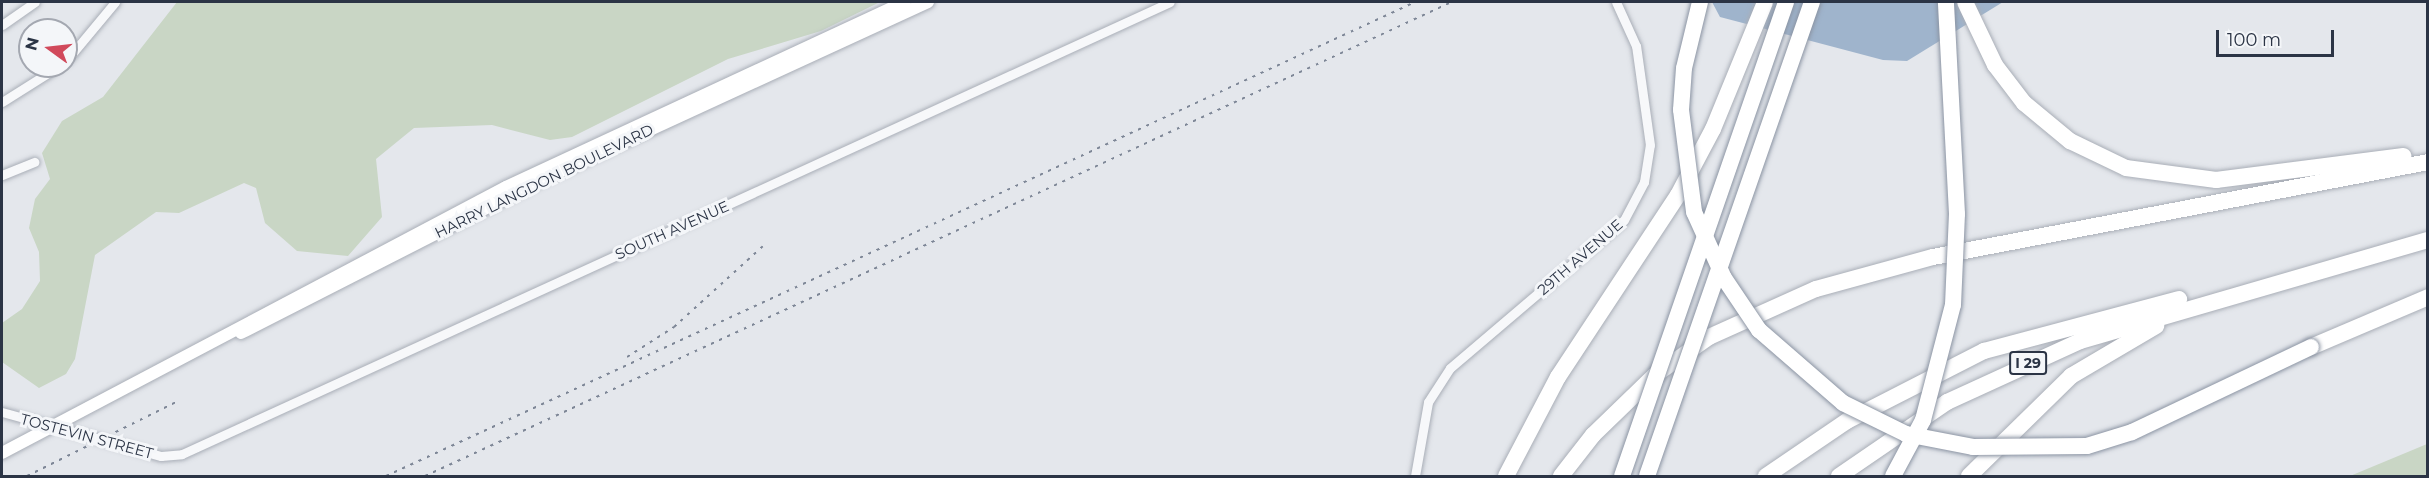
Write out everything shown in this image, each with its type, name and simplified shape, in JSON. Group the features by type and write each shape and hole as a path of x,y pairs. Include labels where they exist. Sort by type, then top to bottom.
{"highway":[{"path":"1700,2 1683,68 1681,110 1694,212 1724,278 1759,330 1844,403 1906,434 1973,447 2087,446 2132,432 2311,347 2427,297"},
{"path":"1506,477 1521,444 1558,377 1678,195 1713,129 1765,2"},
{"path":"1622,477 1786,2"},
{"path":"1647,477 1812,2"},
{"path":"1893,477 1927,410 1953,305 1957,214 1946,2"},
{"path":"1965,2 1981,41 2011,88 2070,141 2126,168 2190,179 2427,156"},
{"path":"1561,477 1577,454 1655,375 1709,337 1816,289 1933,258 2427,162"},
{"name":"I 29","path":"1839,477 1947,402 2014,369 2080,341 2238,292 2427,240"},
{"path":"1766,477 1847,421 1984,351 2057,328 2292,277"},
{"path":"1969,477 2071,376 2100,354 2238,292"},
{"path":"1567,477 1577,454"}],"main road":[{"name":"HARRY LANGDON BOULEVARD","path":"2,453 164,370 506,187 905,2"},
{"name":"HARRY LANGDON BOULEVARD","path":"164,370 560,171 928,2"}],"street":[{"path":"2,26 36,2"},
{"path":"78,47 115,2"},
{"name":"SOUTH AVENUE","path":"172,457 1170,2"},
{"name":"29TH AVENUE","path":"1415,477 1428,402 1450,368 1624,220 1644,182 1650,145 1636,46 1616,2"},
{"path":"2,102 39,78"},
{"path":"2,175 34,162"},
{"name":"TOSTEVIN STREET","path":"2,412 172,457"}],"green space":[{"path":"177,2 880,2 821,31 728,59 572,137 550,140 492,125 414,128 376,159 382,217 348,256 297,251 265,223 256,188 244,183 179,213 156,212 95,255 75,359 66,374 39,388 2,362 2,323 22,309 40,281 39,252 29,228 35,199 50,179 42,153 62,121 103,97"},
{"path":"2427,444 2427,476 2350,476"}],"water":[{"path":"1712,2 2003,2 1907,61 1883,60 1720,17"}],"railway":[{"path":"386,476 1415,2"},
{"path":"425,476 1452,2"},
{"path":"627,357 674,327 763,246"},
{"path":"27,476 178,401"}]}
